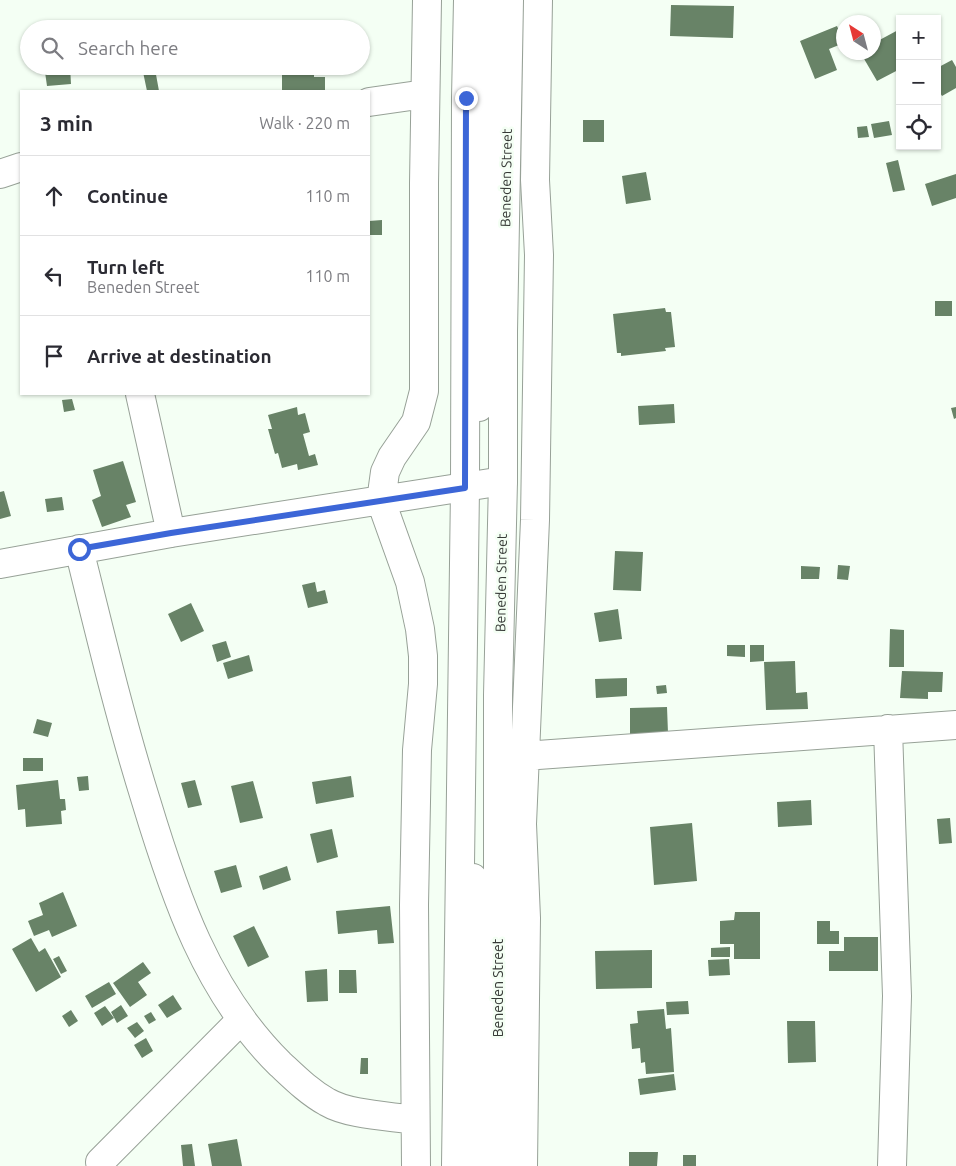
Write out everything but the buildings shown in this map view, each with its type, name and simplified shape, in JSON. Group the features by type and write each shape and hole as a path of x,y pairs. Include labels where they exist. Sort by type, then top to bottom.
{"street":[{"path":"416,1166 414,904 417,750 423,684 423,656 420,629 410,582 381,501 385,472 416,422 424,391 427,0"},
{"name":"Beneden Street","path":"468,0 466,98 485,484 498,695 498,1166"},
{"path":"482,0 487,859 486,1166"},
{"path":"471,1166 497,0"},
{"name":"Beneden Street","path":"456,1166 485,484 503,332 509,0"},
{"path":"523,1166 526,918 522,824 535,520 539,255 535,180 538,0"},
{"path":"370,102 425,94"},
{"path":"0,174 20,167"},
{"path":"140,395 171,533"},
{"path":"0,564 171,533 485,484"},
{"path":"79,549 126,739 160,848 187,923 214,975 241,1020 266,1050 301,1085 328,1103 358,1112 415,1120"},
{"path":"524,756 956,725"},
{"path":"888,729 897,996 892,1166"},
{"path":"100,1162 241,1020"}],"route":[{"path":"79,549 465,488 466,98"}]}
